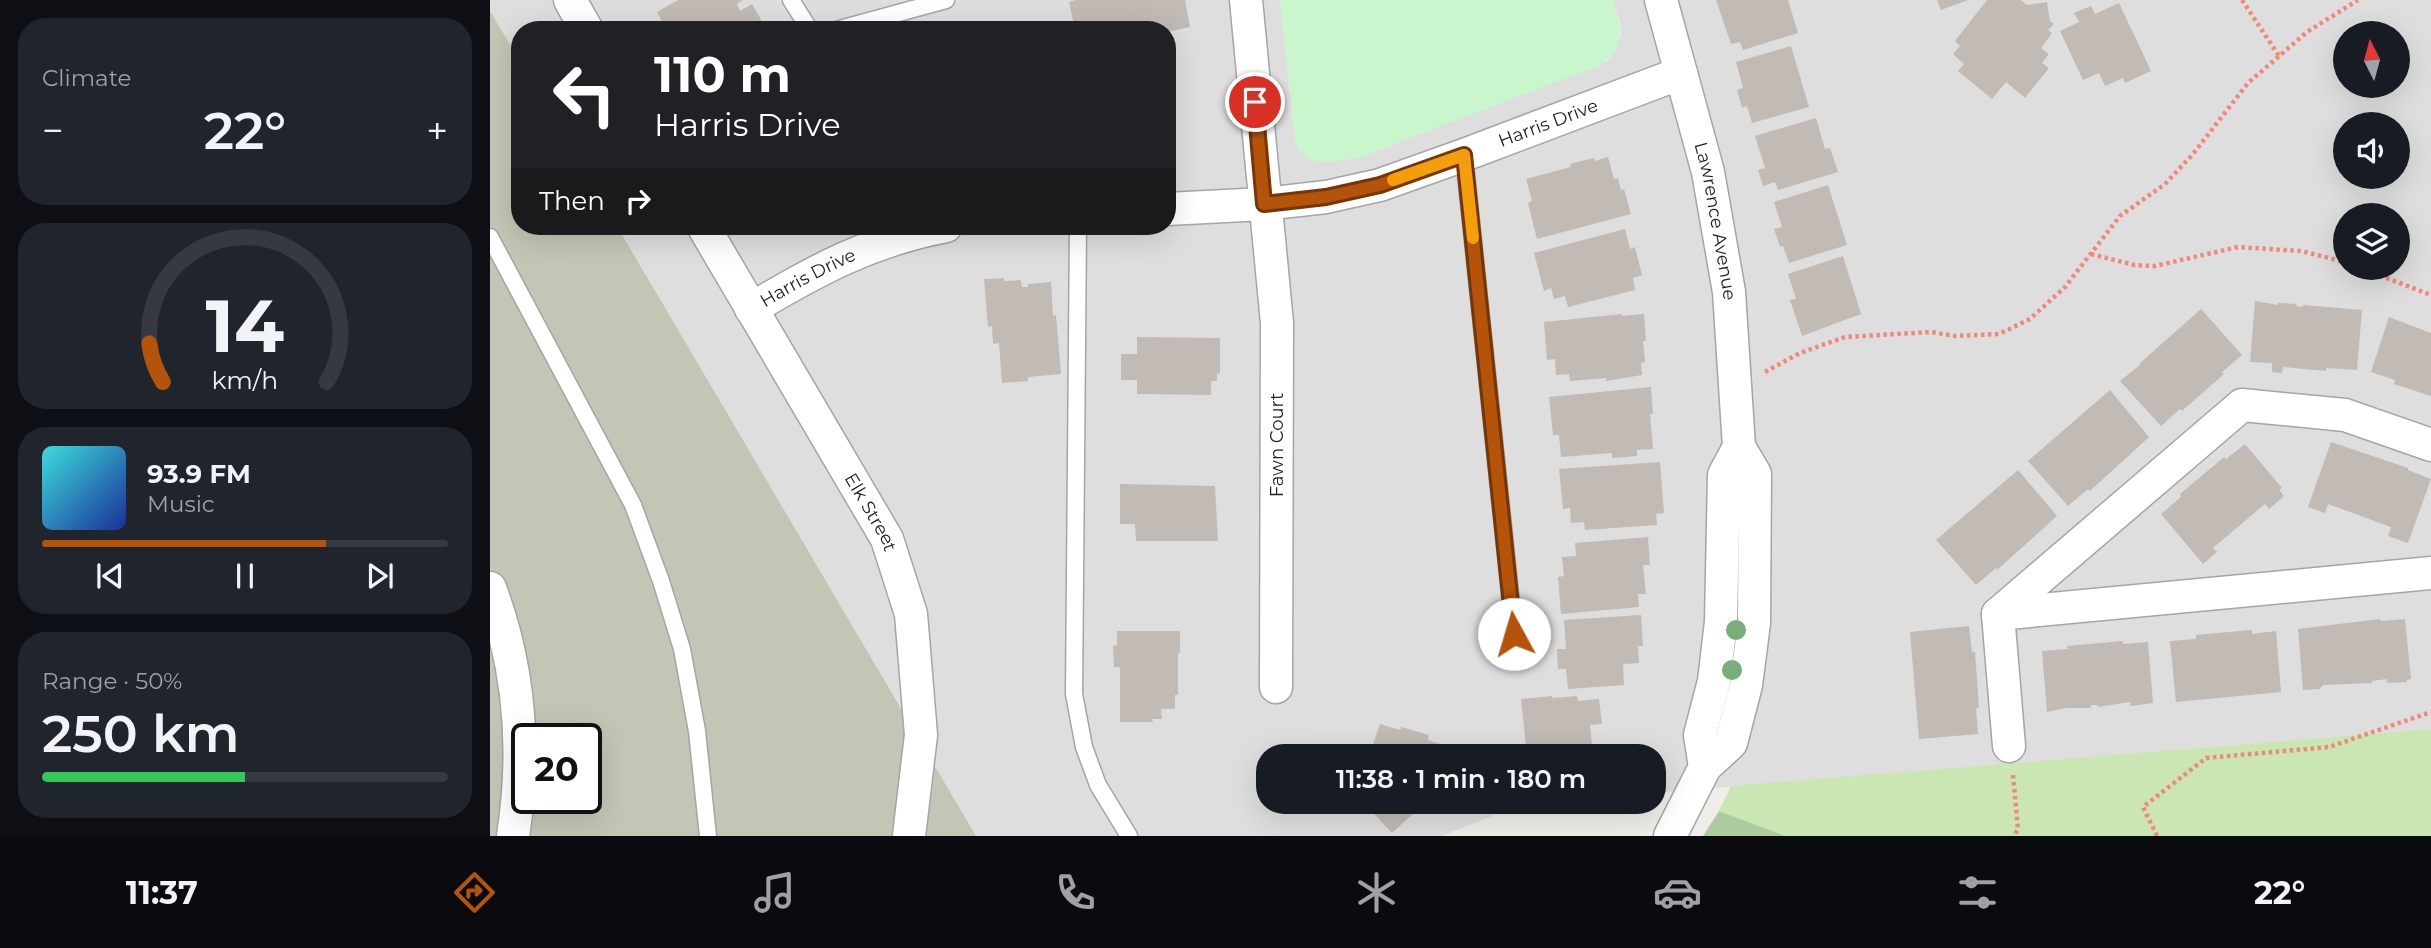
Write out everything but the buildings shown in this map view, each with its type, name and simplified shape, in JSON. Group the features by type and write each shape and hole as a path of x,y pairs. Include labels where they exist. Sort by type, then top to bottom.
{"street":[{"path":"570,0 582,21"},
{"name":"Fawn Court","path":"1246,0 1277,323 1276,687"},
{"name":"Lawrence Avenue","path":"1661,0 1708,172 1729,292 1739,447 1755,474 1754,622 1746,685 1731,743 1705,767 1670,836"},
{"name":"Harris Drive","path":"1176,209 1264,204 1326,197 1380,185 1681,73"},
{"name":"Elk Street","path":"708,235 887,539 911,614 921,735 909,836"},
{"name":"Harris Drive","path":"751,309 796,281 853,252 906,235"},
{"path":"1998,614 2242,405 2345,415 2431,445"},
{"path":"1998,614 2431,573"},
{"path":"490,588 499,612 514,674 520,734 520,795 513,836"},
{"path":"1998,614 2010,746"}],"lane":[{"path":"791,0 804,21"},
{"path":"869,21 946,0"},
{"path":"1464,155 1517,660"},
{"path":"1078,235 1073,694 1084,747 1098,785 1129,836"},
{"path":"490,237 616,471 661,581 682,649 687,676 697,731 708,836"}],"path":[{"path":"2242,0 2279,56"},
{"path":"1736,377 1764,372 1800,353 1844,337 1931,332 1955,336 1999,334 2030,319 2066,286 2120,216 2165,184 2193,154 2248,83 2306,32 2358,0"},
{"path":"2091,254 2134,265 2155,266 2238,247 2301,251 2333,259"},
{"path":"2392,280 2431,295"},
{"path":"2157,836 2143,807 2206,758 2329,747 2431,712"},
{"path":"2010,746 2018,829 2014,836"}],"shaded area":[{"path":"490,0 1280,0 1295,140 1363,156 1607,61 1615,51 1621,34 1613,0 2431,0 2431,729 1666,792 1666,744 1256,744 1256,814 1493,814 1442,836 976,836 622,235 1176,235 1176,21 511,21 511,46 490,11"},
{"path":"490,11 511,46 511,235 622,235 976,836 490,836"}],"green space":[{"path":"1280,0 1613,0 1620,36 1614,52 1598,66 1363,156 1323,162 1306,157 1295,140"},
{"path":"2431,729 2431,836 1785,836 1719,811 1731,786"},
{"path":"1719,811 1785,836 1703,836"}],"slow traffic":[{"path":"1393,180 1464,155 1473,238"}],"route":[{"path":"1255,102 1264,204 1326,197 1380,185 1464,155 1514,634"}]}
